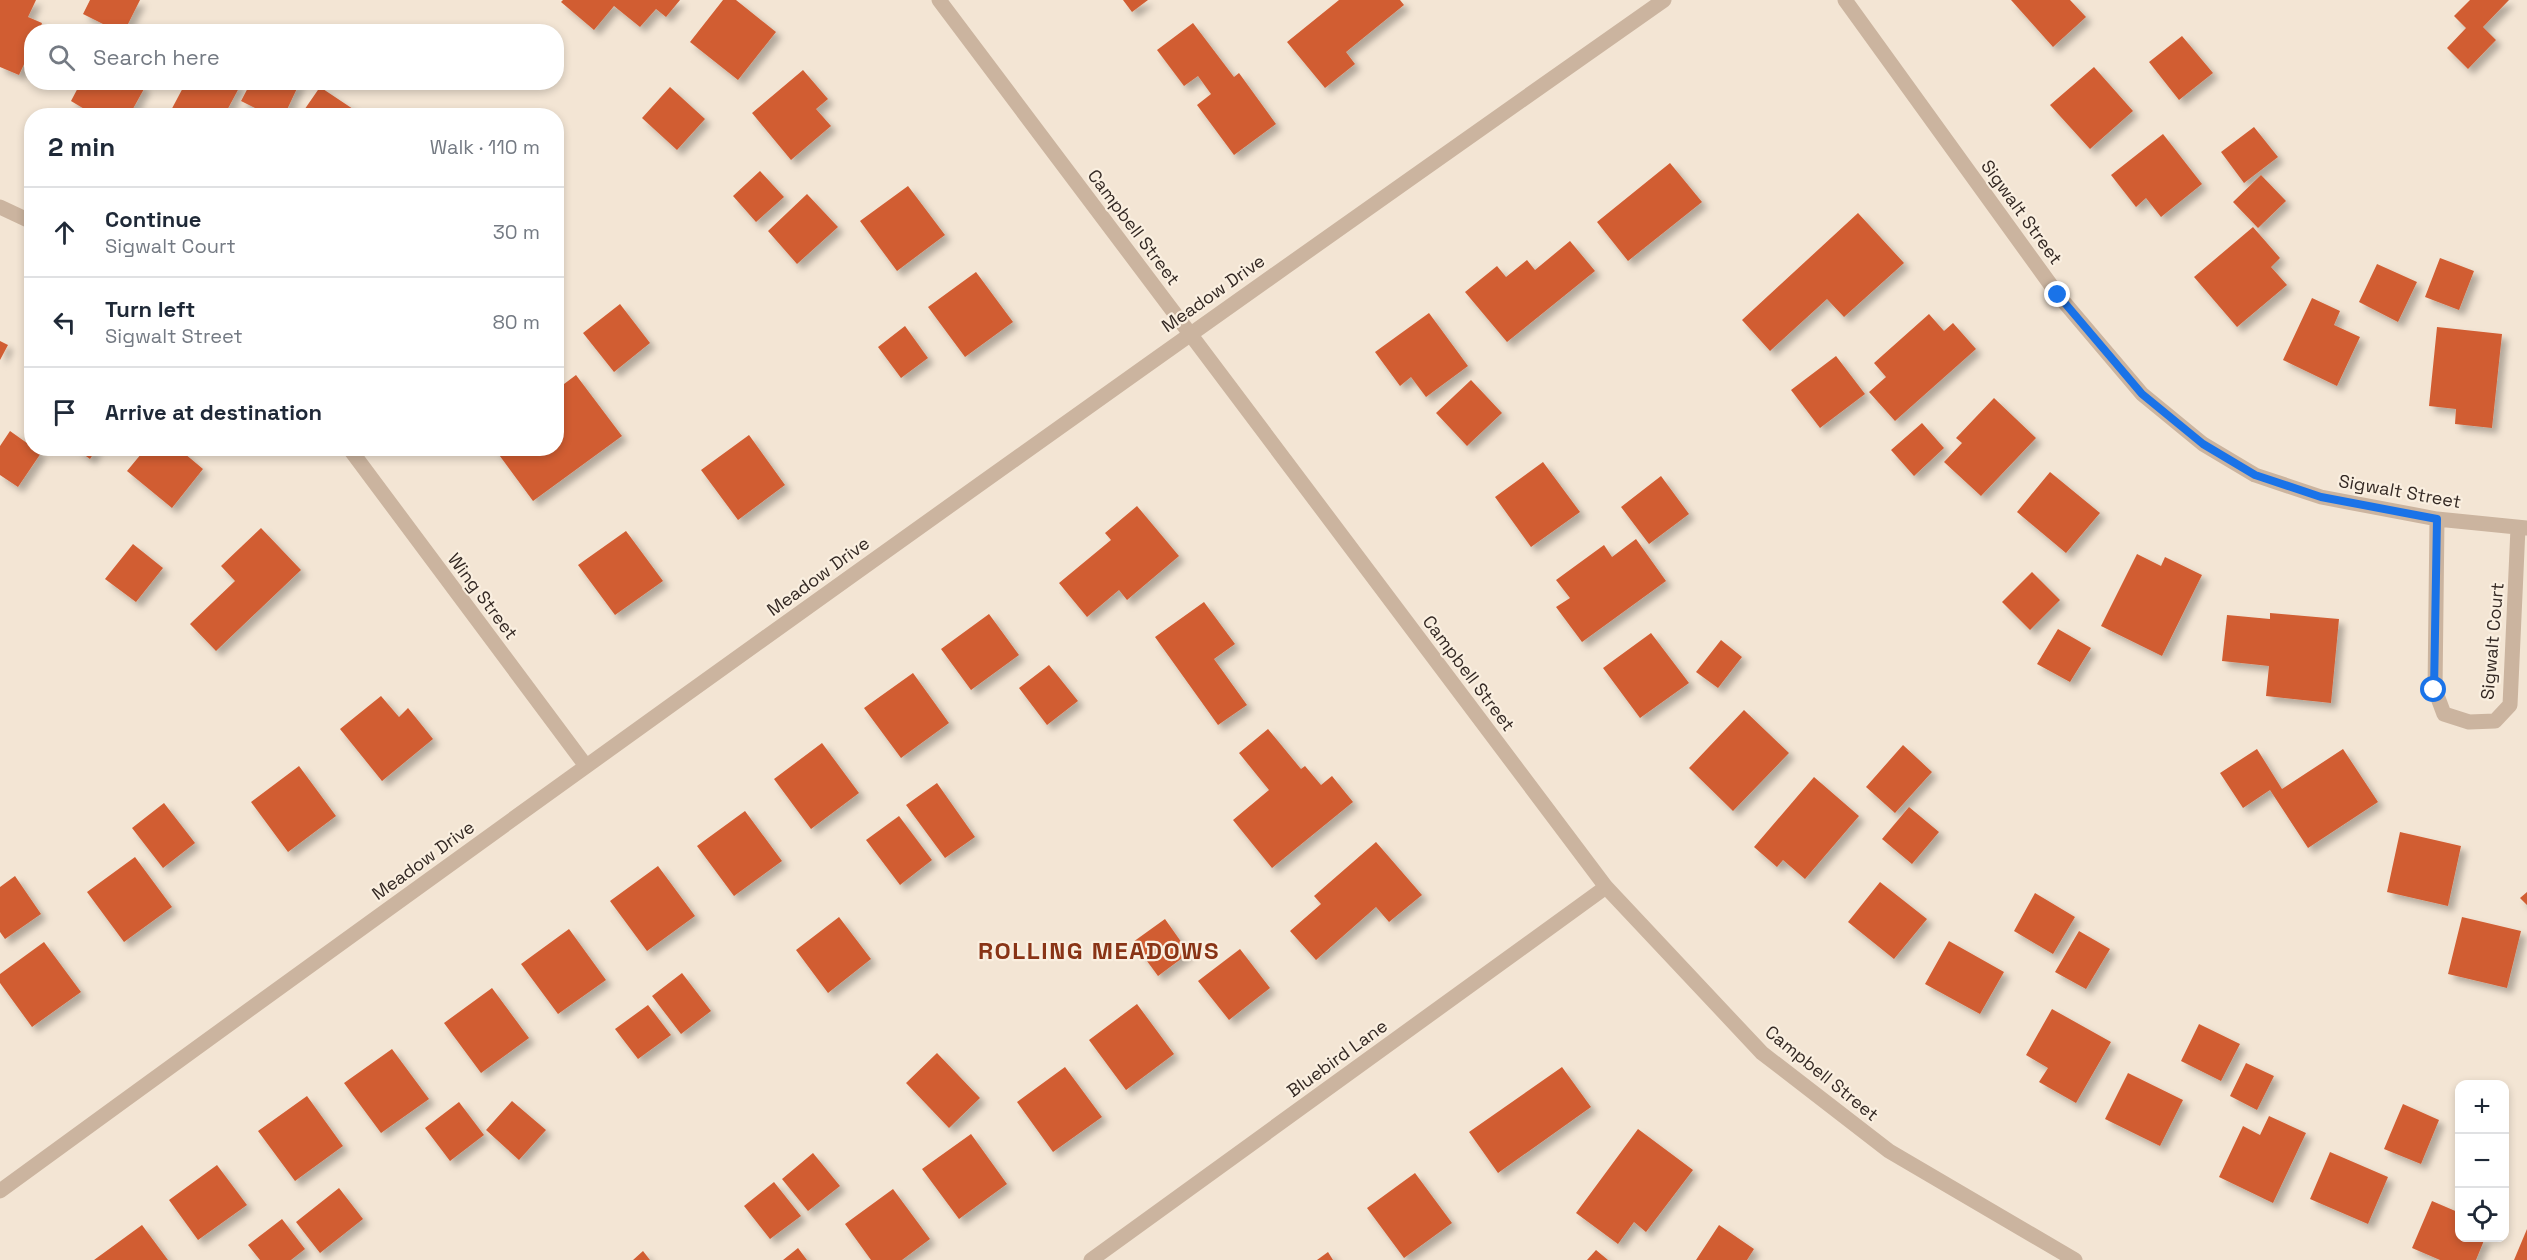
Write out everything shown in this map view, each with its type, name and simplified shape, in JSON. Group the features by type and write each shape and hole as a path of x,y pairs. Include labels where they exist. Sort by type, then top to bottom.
{"street":[{"name":"Campbell Street","path":"939,0 1606,887 1762,1053 1889,1151 2075,1260"},
{"name":"Meadow Drive","path":"2,1185 1189,333 1664,0"},
{"name":"Sigwalt Street","path":"1845,0 2058,295 2142,394 2203,444 2255,475 2321,497 2437,519 2523,528"},
{"path":"0,207 24,218"},
{"name":"Wing Street","path":"355,456 586,766"},
{"name":"Sigwalt Court","path":"2437,519 2434,690 2444,714 2469,722 2495,721 2510,705 2523,528"},
{"name":"Bluebird Lane","path":"1091,1260 1606,887"}],"building":[{"path":"0,0 36,0 28,17 42,23 24,24 24,64 19,75 0,67"},
{"path":"90,0 140,0 128,24 103,24 83,14"},
{"path":"563,0 680,0 666,17 656,9 640,27 614,6 594,30 561,2"},
{"path":"723,0 736,0 776,32 738,80 690,42"},
{"path":"1123,0 1148,0 1132,12"},
{"path":"1339,0 1400,0 1404,5 1346,52 1355,64 1325,88 1287,42"},
{"path":"2011,0 2070,0 2086,17 2053,47"},
{"path":"2470,0 2509,0 2483,27 2496,40 2468,69 2447,48 2466,28 2454,16"},
{"path":"1193,23 1234,77 1239,73 1276,124 1234,155 1197,105 1211,94 1198,76 1184,86 1157,50"},
{"path":"2182,36 2213,73 2179,100 2149,62"},
{"path":"2094,67 2133,111 2090,149 2050,105"},
{"path":"803,70 828,99 816,109 831,126 791,160 752,113"},
{"path":"670,87 705,119 677,150 642,118"},
{"path":"77,90 143,90 133,108 83,108 71,101"},
{"path":"182,90 238,90 228,108 172,108"},
{"path":"247,90 296,90 288,108 255,108 241,101"},
{"path":"318,90 324,90 352,108 306,108"},
{"path":"2254,127 2278,157 2244,183 2221,152"},
{"path":"2163,134 2202,184 2161,217 2146,198 2136,207 2111,175"},
{"path":"1670,163 1702,202 1628,261 1597,222"},
{"path":"760,171 784,197 756,222 733,196"},
{"path":"2261,175 2286,201 2258,228 2233,202"},
{"path":"908,186 945,235 897,271 860,221"},
{"path":"807,194 838,227 797,264 768,231"},
{"path":"1858,213 1904,263 1844,317 1827,299 1770,351 1742,320"},
{"path":"2253,227 2280,258 2271,267 2287,285 2237,327 2194,277"},
{"path":"1570,241 1595,271 1507,342 1465,292 1497,266 1506,277 1527,260 1535,270"},
{"path":"2440,258 2474,271 2459,310 2425,297"},
{"path":"2377,264 2417,282 2398,322 2359,302"},
{"path":"976,272 1013,322 965,357 928,307"},
{"path":"2312,298 2340,311 2334,325 2360,337 2337,386 2283,360"},
{"path":"620,304 650,343 614,372 583,333"},
{"path":"1429,313 1468,366 1426,397 1411,377 1400,386 1375,352"},
{"path":"1929,314 1944,331 1953,323 1976,349 1895,421 1869,392 1886,377 1874,363"},
{"path":"905,326 928,358 901,378 878,347"},
{"path":"2437,327 2502,334 2492,428 2455,424 2456,409 2429,406"},
{"path":"0,341 8,345 0,360"},
{"path":"1836,356 1865,394 1820,428 1791,390"},
{"path":"576,375 622,436 533,501 500,456 564,456 564,384"},
{"path":"1471,380 1502,413 1467,446 1436,413"},
{"path":"1994,398 2036,438 1981,496 1944,462 1962,443 1956,438"},
{"path":"1922,423 1944,448 1914,476 1891,450"},
{"path":"10,431 24,441 24,456 39,456 18,487 0,475 0,446"},
{"path":"749,435 785,485 738,520 701,470"},
{"path":"139,456 188,456 203,469 172,508 127,471"},
{"path":"1543,462 1580,512 1531,547 1495,497"},
{"path":"2050,472 2100,513 2066,553 2017,512"},
{"path":"1661,476 1689,514 1649,544 1621,507"},
{"path":"1137,506 1179,556 1127,600 1119,590 1087,617 1059,583 1111,540 1105,533"},
{"path":"261,528 301,570 216,651 190,624 235,581 221,566"},
{"path":"626,531 663,581 615,615 578,565"},
{"path":"1636,539 1666,581 1582,642 1556,607 1570,598 1556,580 1604,545 1612,557"},
{"path":"133,544 163,568 136,602 105,579"},
{"path":"2137,554 2161,566 2165,557 2202,575 2162,656 2101,626"},
{"path":"2032,572 2060,600 2030,630 2002,602"},
{"path":"1204,602 1235,644 1214,659 1247,705 1218,725 1155,637"},
{"path":"2270,613 2339,619 2331,703 2266,696 2269,666 2222,661 2227,615 2270,619"},
{"path":"989,614 1019,655 971,690 941,649"},
{"path":"2058,629 2091,648 2070,682 2037,664"},
{"path":"1651,633 1689,683 1640,718 1603,668"},
{"path":"1721,640 1742,657 1718,688 1696,672"},
{"path":"1049,665 1078,701 1047,725 1019,688"},
{"path":"913,673 949,723 901,758 864,708"},
{"path":"381,696 399,717 408,708 433,739 382,781 340,729"},
{"path":"1744,710 1789,753 1733,811 1689,768"},
{"path":"1268,729 1301,769 1305,766 1321,785 1332,776 1353,802 1272,868 1233,820 1269,790 1239,753"},
{"path":"822,743 859,793 811,829 774,779"},
{"path":"1903,745 1932,772 1895,813 1866,787"},
{"path":"2257,749 2282,789 2343,749 2378,802 2308,848 2270,790 2243,808 2220,773"},
{"path":"299,766 336,816 288,852 251,802"},
{"path":"1814,777 1859,816 1805,879 1783,860 1777,867 1754,847"},
{"path":"937,783 975,837 945,858 906,805"},
{"path":"164,803 195,843 163,868 132,828"},
{"path":"1909,807 1939,832 1912,864 1882,839"},
{"path":"745,811 782,861 734,896 697,846"},
{"path":"899,816 932,860 900,885 866,840"},
{"path":"2400,832 2461,846 2448,906 2387,892"},
{"path":"1376,842 1422,895 1389,922 1376,907 1316,960 1290,931 1321,904 1314,896"},
{"path":"135,857 172,907 124,942 87,892"},
{"path":"658,866 695,916 647,951 610,901"},
{"path":"15,876 41,914 5,939 0,932 0,887"},
{"path":"1880,882 1927,919 1894,959 1848,922"},
{"path":"2527,892 2527,905 2520,898"},
{"path":"2035,893 2075,917 2053,954 2014,931"},
{"path":"839,917 871,959 828,993 796,950"},
{"path":"2462,917 2521,931 2507,988 2448,974"},
{"path":"1165,919 1189,953 1158,976 1133,942"},
{"path":"569,929 606,980 558,1014 521,964"},
{"path":"2079,931 2110,949 2086,989 2055,972"},
{"path":"1949,941 2004,972 1980,1014 1925,984"},
{"path":"44,942 81,992 32,1027 0,983 0,974"},
{"path":"1240,949 1270,988 1229,1020 1198,981"},
{"path":"682,973 711,1011 681,1034 652,996"},
{"path":"492,988 529,1038 481,1073 444,1023"},
{"path":"1137,1004 1174,1054 1126,1090 1089,1040"},
{"path":"648,1005 671,1035 638,1059 615,1029"},
{"path":"2052,1009 2111,1042 2076,1103 2039,1082 2048,1068 2026,1055"},
{"path":"2199,1024 2240,1044 2221,1081 2181,1061"},
{"path":"392,1049 429,1099 381,1133 344,1083"},
{"path":"937,1053 980,1098 949,1128 906,1083"},
{"path":"2246,1063 2274,1076 2257,1110 2230,1096"},
{"path":"1065,1067 1102,1117 1053,1152 1017,1102"},
{"path":"1562,1067 1591,1107 1498,1173 1469,1132"},
{"path":"2128,1073 2183,1100 2160,1146 2105,1119"},
{"path":"307,1096 343,1146 295,1181 258,1131"},
{"path":"512,1101 546,1130 519,1160 486,1130"},
{"path":"459,1102 484,1135 450,1161 425,1128"},
{"path":"2403,1104 2439,1120 2421,1164 2384,1149"},
{"path":"2269,1116 2306,1133 2273,1203 2219,1177 2243,1126 2260,1135"},
{"path":"1638,1129 1693,1170 1646,1232 1634,1222 1618,1244 1576,1213"},
{"path":"971,1134 1007,1184 959,1219 922,1169"},
{"path":"2330,1152 2388,1177 2368,1224 2310,1199"},
{"path":"813,1153 840,1186 808,1211 782,1179"},
{"path":"217,1165 247,1205 198,1240 169,1200"},
{"path":"1415,1173 1452,1223 1404,1258 1367,1208"},
{"path":"774,1182 801,1216 770,1239 744,1206"},
{"path":"339,1188 363,1219 320,1253 296,1222"},
{"path":"893,1189 930,1239 902,1260 871,1260 845,1224"},
{"path":"2432,1201 2455,1211 2455,1242 2483,1242 2476,1260 2440,1260 2412,1248"},
{"path":"282,1219 305,1249 291,1260 260,1260 248,1245"},
{"path":"142,1225 168,1260 94,1260"},
{"path":"1719,1225 1754,1249 1747,1260 1696,1260"},
{"path":"2527,1229 2527,1260 2514,1260"},
{"path":"798,1248 807,1260 783,1260"},
{"path":"1596,1250 1608,1260 1587,1260"},
{"path":"643,1251 650,1260 633,1260"},
{"path":"1328,1252 1333,1260 1317,1260"}],"district":[{"name":"ROLLING MEADOWS","path":"1099,950"}],"route":[{"path":"2058,295 2142,394 2203,444 2255,475 2321,497 2437,519 2434,690"}]}
